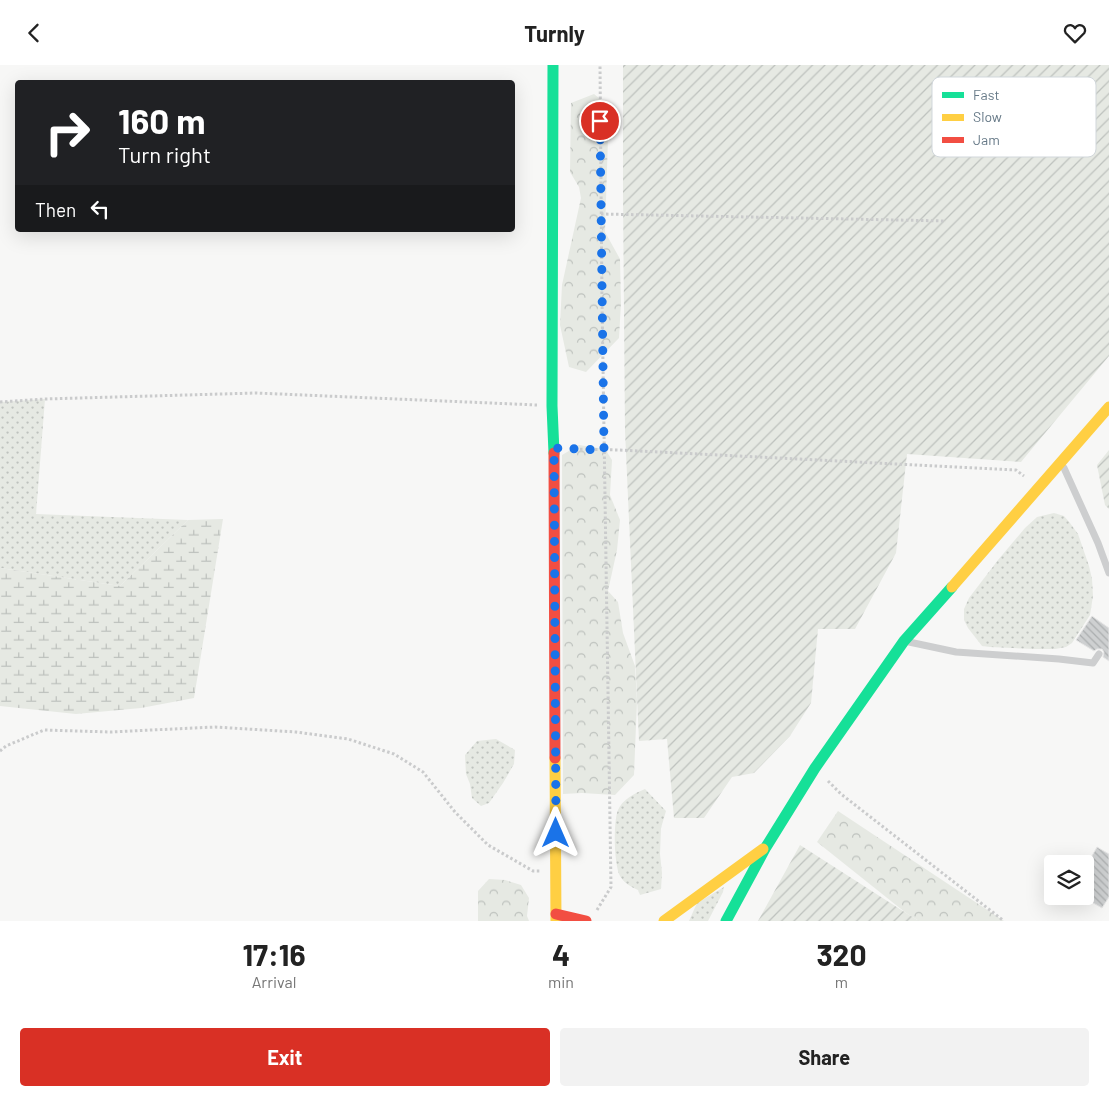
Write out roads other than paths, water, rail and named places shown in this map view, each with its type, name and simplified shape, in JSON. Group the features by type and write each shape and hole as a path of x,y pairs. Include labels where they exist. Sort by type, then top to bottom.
{"main road":[{"path":"553,65 552,406 554,448 556,918 590,918"},
{"path":"726,921 766,847 815,768 904,641 1109,407"},
{"path":"664,921 766,847"}],"lane":[{"path":"1061,461 1098,543 1109,573"},
{"path":"904,641 956,652 1093,663 1099,654"}]}
